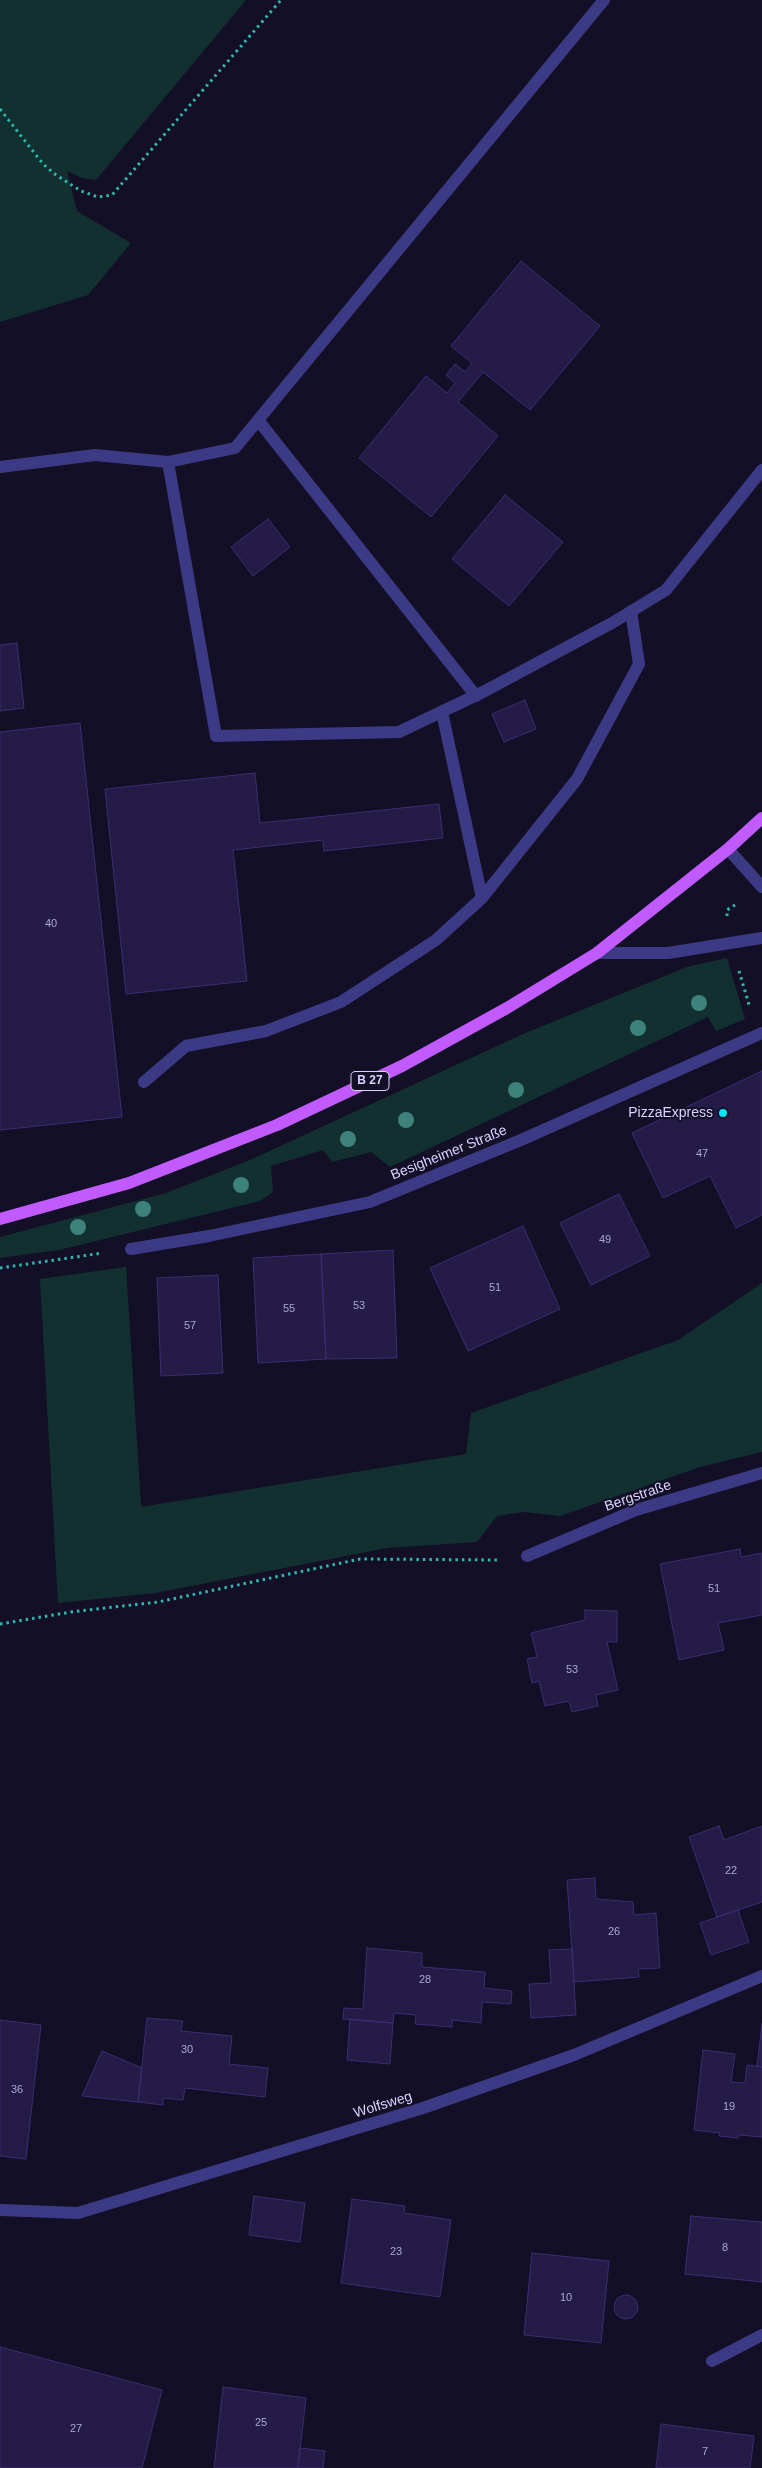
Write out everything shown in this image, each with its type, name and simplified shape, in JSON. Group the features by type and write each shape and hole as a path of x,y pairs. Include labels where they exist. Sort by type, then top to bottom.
{"main road":[{"name":"B 27","path":"0,1219 129,1183 277,1125 402,1066 507,1008 597,953 728,849 762,818"}],"street":[{"path":"0,467 95,455 168,462 235,448 604,0"},
{"path":"258,420 476,696"},
{"path":"168,462 216,736 399,732 476,696 666,590 762,470"},
{"path":"144,1082 186,1046 266,1031 340,1002 436,940 482,898 577,779 639,664 631,611"},
{"path":"442,712 482,898"},
{"path":"728,849 762,887"},
{"path":"597,953 668,952 762,938"},
{"name":"Besigheimer Straße","path":"131,1249 209,1236 370,1202 521,1140 762,1033"},
{"name":"Bergstraße","path":"527,1556 636,1510 762,1474"},
{"name":"Wolfsweg","path":"0,2210 78,2213 404,2114 574,2055 762,1976"},
{"path":"712,2361 762,2334"}],"path":[{"path":"0,109 43,164 56,175 81,191 98,197 112,195 281,0"},
{"path":"0,1268 131,1249"},
{"path":"0,1624 70,1612 158,1602 360,1559 500,1560 527,1556"}],"green space":[{"path":"0,0 246,0 96,180 82,178 67,171 77,211 131,243 88,295 0,322"},
{"path":"727,958 745,1019 716,1031 708,1017 390,1167 371,1152 332,1162 323,1150 271,1166 273,1192 260,1201 59,1250 0,1258 0,1237 166,1193 250,1160 523,1034 687,967"},
{"path":"126,1267 141,1507 466,1454 471,1413 678,1340 762,1283 762,1452 700,1467 560,1516 524,1512 497,1516 477,1542 387,1548 155,1593 58,1603 40,1279"}],"building":[{"path":"521,261 600,326 530,410 483,372 458,402 498,436 431,517 359,458 426,376 447,393 455,383 446,375 455,364 465,372 472,363 451,346"},
{"path":"505,495 563,542 509,606 452,559"},
{"path":"268,519 290,547 253,576 231,547"},
{"path":"17,643 24,708 0,711 0,645"},
{"path":"525,700 536,729 504,742 492,714"},
{"path":"80,723 122,1117 0,1130 0,732"},
{"path":"255,773 260,823 439,804 443,838 324,851 323,840 233,850 247,981 126,994 105,789"},
{"path":"762,1071 762,1215 736,1228 710,1176 663,1198 632,1133"},
{"path":"619,1194 650,1256 591,1285 560,1223"},
{"path":"523,1226 560,1309 468,1351 430,1268"},
{"path":"393,1250 397,1358 326,1359 321,1254"},
{"path":"321,1254 326,1359 258,1363 253,1258"},
{"path":"218,1275 223,1373 161,1376 157,1278"},
{"path":"740,1549 741,1557 762,1553 762,1615 718,1623 724,1650 679,1660 660,1564"},
{"path":"585,1610 617,1611 617,1642 607,1642 618,1690 596,1695 598,1706 572,1712 569,1701 545,1706 539,1681 532,1683 527,1659 537,1657 531,1633 585,1620"},
{"path":"719,1826 724,1840 762,1826 762,1902 717,1917 689,1837"},
{"path":"595,1878 596,1899 633,1902 634,1915 656,1913 660,1968 638,1969 639,1977 574,1982 567,1880"},
{"path":"738,1910 749,1942 711,1955 700,1923"},
{"path":"367,1948 422,1953 422,1967 485,1972 484,1988 512,1991 511,2004 482,2002 481,2023 452,2020 452,2027 415,2024 416,2015 394,2013 393,2023 343,2019 344,2008 363,2009"},
{"path":"572,1949 576,2015 531,2018 529,1984 551,1983 549,1950"},
{"path":"147,2018 183,2021 181,2031 232,2036 229,2064 268,2068 265,2097 185,2088 183,2100 163,2098 163,2105 138,2102"},
{"path":"350,2019 393,2023 390,2064 347,2060"},
{"path":"0,2020 41,2025 26,2159 0,2156"},
{"path":"762,2024 762,2067 757,2066"},
{"path":"703,2050 735,2054 731,2082 745,2083 747,2065 762,2067 762,2137 739,2135 738,2138 719,2136 720,2133 694,2130"},
{"path":"102,2051 142,2068 138,2102 82,2096"},
{"path":"254,2196 305,2203 300,2242 249,2235"},
{"path":"352,2199 405,2206 404,2213 451,2220 440,2297 341,2283"},
{"path":"691,2216 762,2222 762,2282 685,2274"},
{"path":"532,2253 609,2261 601,2343 524,2335"},
{"path":"626,2295 635,2298 638,2307 635,2316 626,2319 617,2316 614,2307 617,2298"},
{"path":"0,2347 162,2390 142,2468 0,2468"},
{"path":"223,2387 306,2398 298,2468 214,2468"},
{"path":"661,2424 754,2436 750,2468 656,2468"},
{"path":"300,2448 325,2451 323,2468 298,2468"}],"place":[{"name":"PizzaExpress","path":"723,1113"}]}
